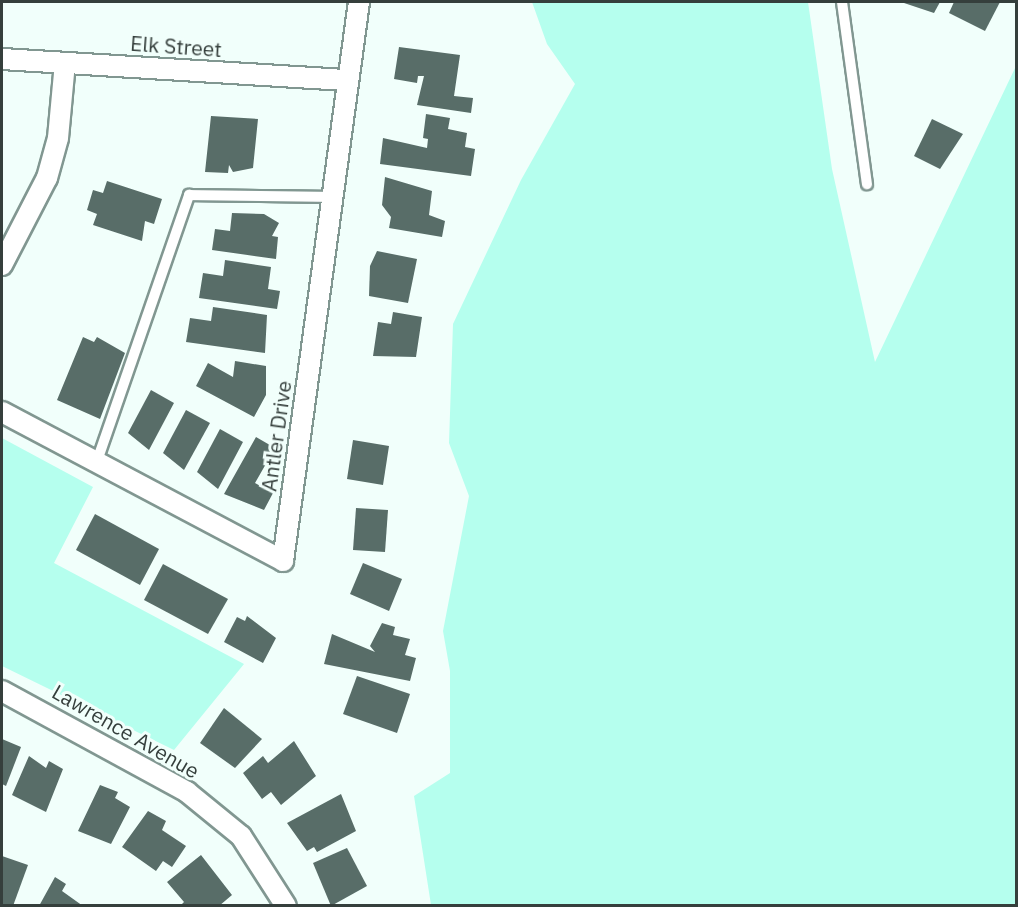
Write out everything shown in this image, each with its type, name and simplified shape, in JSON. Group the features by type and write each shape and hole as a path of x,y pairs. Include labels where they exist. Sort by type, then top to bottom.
{"street":[{"name":"Antler Drive","path":"2,412 96,464 283,561 358,2"},
{"name":"Elk Street","path":"2,59 348,80"},
{"path":"2,265 47,178 58,138 65,63"},
{"name":"Lawrence Avenue","path":"2,691 187,792 241,836 286,906"}],"lane":[{"path":"842,2 867,184"},
{"path":"96,464 189,195 332,198"}],"green space":[{"path":"532,2 808,2 832,169 875,362 1016,66 1016,905 431,905 414,796 450,773 450,671 443,631 469,496 449,443 453,324 521,180 575,84 547,44"},
{"path":"2,438 93,487 54,563 244,664 174,750 2,666"}],"building":[{"path":"901,2 940,2 934,13"},
{"path":"954,2 1000,2 985,31 949,13"},
{"path":"399,47 460,55 454,96 473,98 471,113 417,105 424,76 418,76 417,83 394,79"},
{"path":"426,114 450,118 448,129 467,133 465,147 475,149 471,176 380,164 383,138 427,148 428,139 423,138"},
{"path":"211,116 258,119 253,168 233,172 229,165 228,173 205,172"},
{"path":"932,119 963,134 940,169 914,156"},
{"path":"385,177 432,191 429,215 445,221 442,237 389,228 391,217 382,205"},
{"path":"107,181 162,199 154,224 145,221 142,241 93,225 97,214 87,210 93,190 103,193"},
{"path":"232,213 264,214 279,223 272,236 278,237 276,259 212,250 215,229 230,231"},
{"path":"377,251 417,259 408,303 369,296 370,266"},
{"path":"225,260 271,267 268,289 280,291 277,309 199,298 203,273 223,276"},
{"path":"213,307 267,315 265,353 186,342 190,318 211,321"},
{"path":"393,312 422,317 416,357 373,356 378,322 391,324"},
{"path":"83,337 94,342 97,337 125,353 100,419 57,400"},
{"path":"235,361 266,366 266,395 254,417 196,386 208,363 233,377"},
{"path":"151,390 174,403 149,450 128,433"},
{"path":"186,410 210,423 184,470 163,453"},
{"path":"220,429 243,442 218,489 197,472"},
{"path":"256,437 275,448 255,483 273,493 264,510 224,494"},
{"path":"353,440 389,446 383,485 347,479"},
{"path":"356,508 388,510 385,552 353,550"},
{"path":"95,514 159,549 140,585 76,550"},
{"path":"363,563 402,579 389,611 350,594"},
{"path":"163,564 228,599 208,634 144,600"},
{"path":"247,616 276,638 263,663 224,642 237,617 245,621"},
{"path":"382,623 395,627 393,635 410,639 405,655 416,658 410,681 324,664 332,634 375,652 370,646"},
{"path":"357,676 410,694 397,733 343,714"},
{"path":"224,708 262,739 235,768 200,743"},
{"path":"2,739 21,747 6,786 2,784"},
{"path":"294,741 316,776 281,805 271,792 262,799 243,773 263,756 268,763"},
{"path":"29,756 46,768 49,761 63,769 46,812 12,795"},
{"path":"100,785 118,792 115,798 130,807 111,844 78,831"},
{"path":"341,794 356,831 317,852 314,847 307,851 287,823"},
{"path":"148,811 166,821 162,830 186,846 172,867 163,861 156,871 122,847"},
{"path":"347,848 367,886 331,906 313,863"},
{"path":"201,855 232,895 219,906 180,906 184,902 167,882"},
{"path":"2,856 28,865 13,906 2,906"},
{"path":"55,877 66,884 62,891 83,906 39,906"}]}
